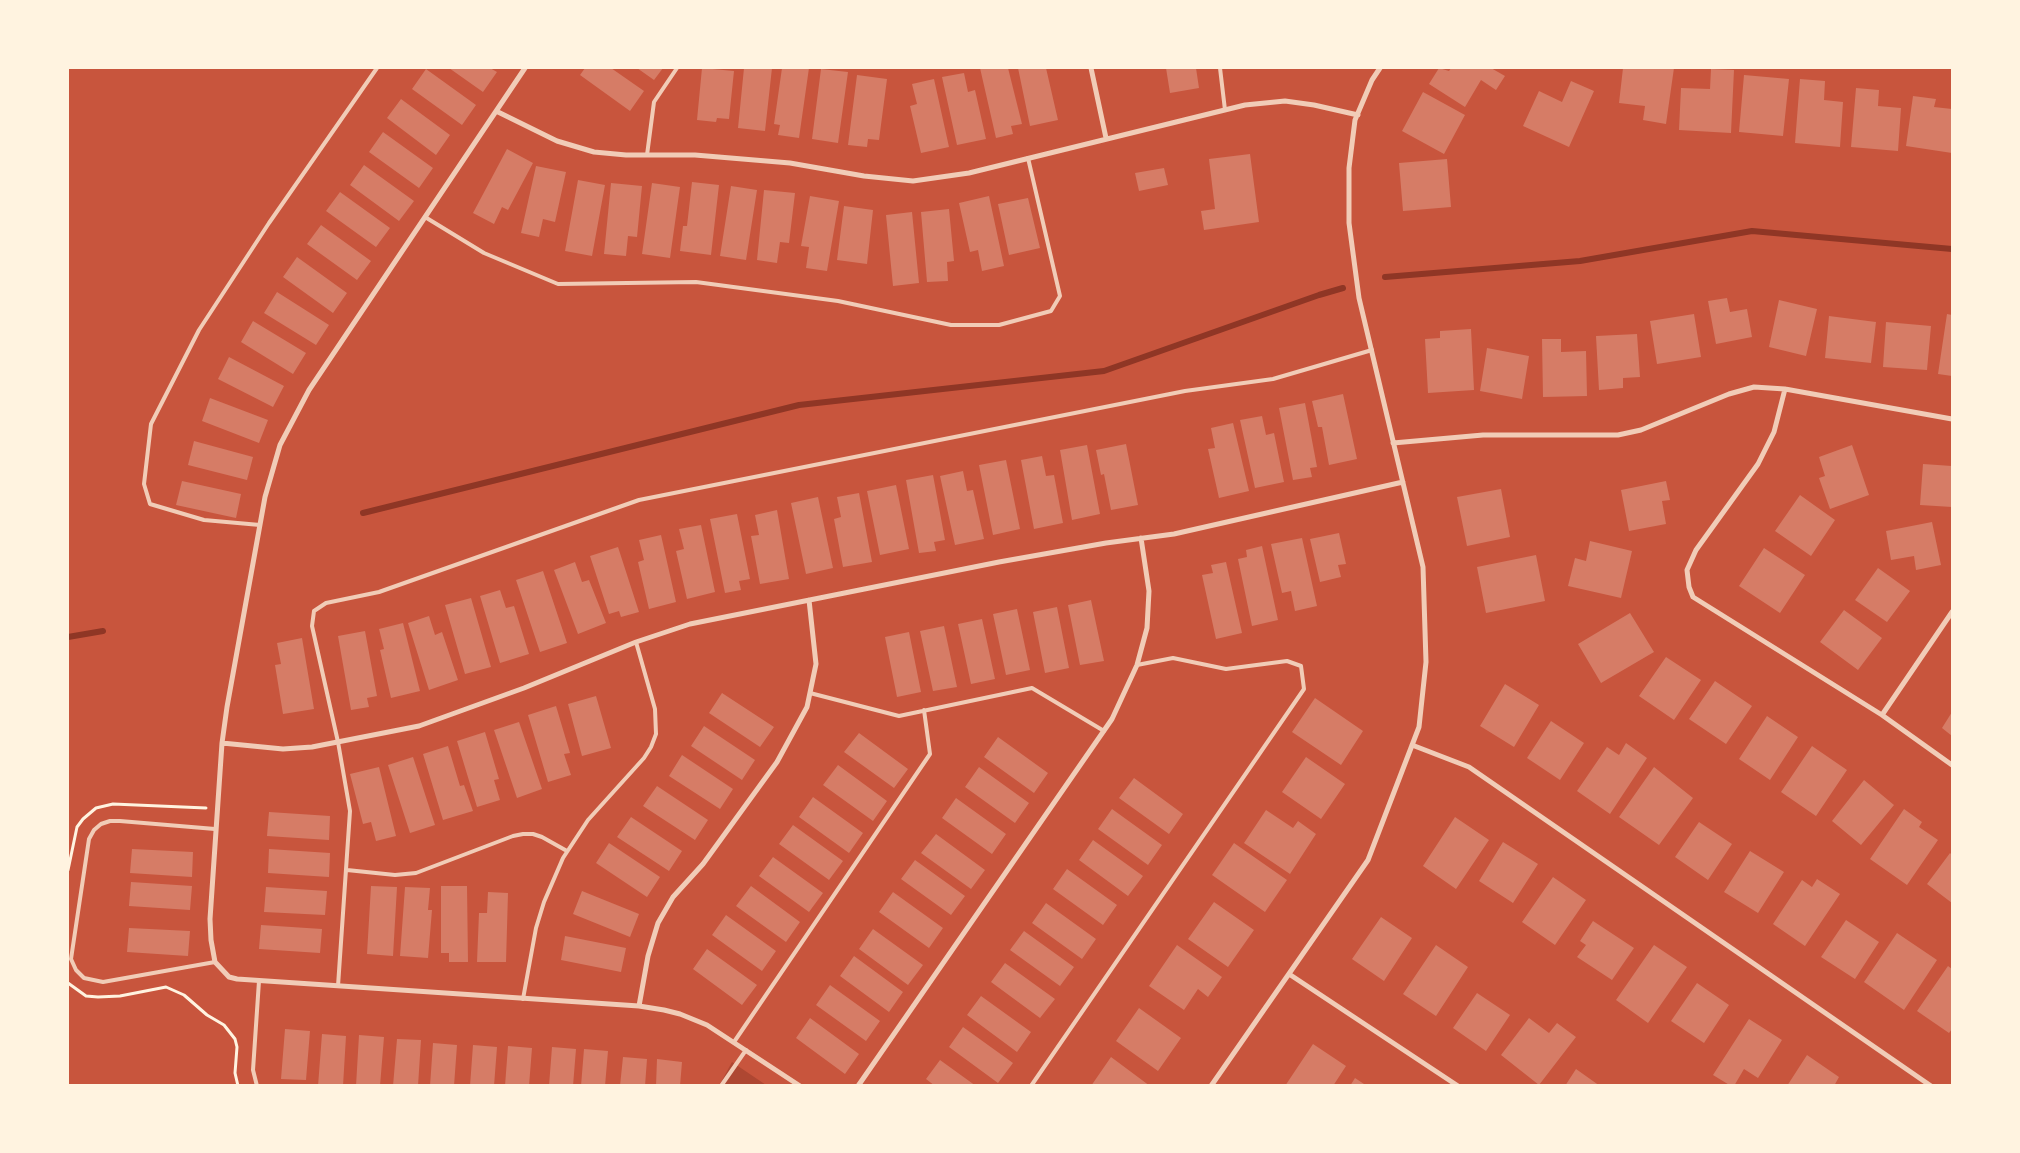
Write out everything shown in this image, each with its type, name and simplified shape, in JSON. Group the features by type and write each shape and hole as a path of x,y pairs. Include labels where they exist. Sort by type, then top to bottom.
{"street":[{"path":"525,68 309,390 280,445 265,498 222,743 210,919 210,940 215,962 228,977 237,979 639,1006 680,1014 707,1025 800,1086"},
{"path":"1091,68 1106,138"},
{"path":"1211,1086 1368,860 1419,727 1426,662 1423,567 1360,298 1350,223 1349,168 1355,120 1372,80 1380,68"},
{"path":"496,110 557,141 594,152 694,155 790,163 864,176 913,181 969,173 1245,105 1285,101 1314,105 1358,115"},
{"path":"1393,443 1483,435 1618,435 1641,430 1729,394 1754,387 1785,389 1952,419"},
{"path":"1785,389 1774,432 1758,464 1696,550 1687,570 1688,587 1693,597 1882,715 1952,765"},
{"path":"222,743 283,749 312,747 419,726 514,692 636,642 690,624 999,562 1174,534 1403,482"},
{"path":"858,1086 1112,719 1137,665 1147,628 1149,592 1142,538"},
{"path":"639,1006 648,956 658,923 673,897 703,864 777,762 807,707 816,664 809,600"},
{"path":"1882,715 1952,612"},
{"path":"1412,745 1469,767 1931,1086"},
{"path":"1289,974 1458,1086"}],"lane":[{"path":"260,524 204,520 150,504 144,484 151,424 199,330 269,223 377,68"},
{"path":"647,155 654,102 677,68"},
{"path":"1220,68 1225,110"},
{"path":"425,217 484,253 558,284 696,282 838,301 951,325 999,325 1051,312 1060,296 1028,158"},
{"path":"338,986 350,811 338,742 312,626 314,611 326,603 379,592 639,500 1185,392 1273,379 1372,350"},
{"path":"524,998 531,953 544,902 567,851 588,820 644,758 656,734 655,710 636,642"},
{"path":"1031,1086 1304,689 1302,666 1286,661 1226,669 1172,658 1137,665"},
{"path":"810,693 899,716 1032,688 1104,731"},
{"path":"734,1042 930,754 924,710"},
{"path":"215,828 120,821 101,824 94,830 89,839 70,959 76,970 84,978 103,982 215,962"},
{"path":"347,870 396,875 416,873 513,836 523,834 542,837 567,851"},
{"path":"257,1086 253,1070 260,981"},
{"path":"721,1086 746,1050"}],"path":[{"path":"68,983 86,996 120,996 166,987 184,995 202,1012 224,1025 235,1039 237,1048 235,1073 238,1086"}],"shaded area":[{"path":"732,1062 766,1085 719,1086"}],"building":[{"path":"449,68 490,68 497,72 483,92"},
{"path":"585,68 611,68 644,91 630,111 580,75"},
{"path":"637,68 663,68 654,80"},
{"path":"702,68 734,71 729,119 717,118 716,122 697,120"},
{"path":"744,68 772,68 765,131 738,128"},
{"path":"782,68 809,68 799,138 778,135 780,125 774,124"},
{"path":"980,68 1008,68 1022,124 1011,126 1013,134 996,138"},
{"path":"1018,68 1046,68 1058,120 1030,126"},
{"path":"1166,68 1196,68 1199,88 1170,93"},
{"path":"1439,68 1449,71 1451,68 1491,68 1505,76 1496,90 1481,80 1465,107 1429,84"},
{"path":"1623,68 1674,68 1666,124 1643,120 1645,106 1619,103"},
{"path":"426,69 476,105 462,125 412,89"},
{"path":"821,69 848,72 838,143 812,139"},
{"path":"1711,69 1734,70 1731,133 1679,130 1681,88 1710,89"},
{"path":"964,73 968,92 975,90 986,139 957,145 942,77"},
{"path":"857,75 887,79 879,140 868,139 867,147 848,145"},
{"path":"1744,75 1789,79 1783,136 1739,132"},
{"path":"934,79 949,147 921,153 910,106 917,104 912,84"},
{"path":"1800,79 1825,81 1824,100 1843,102 1840,147 1795,143"},
{"path":"1571,81 1594,91 1569,147 1523,126 1539,91 1562,102"},
{"path":"1856,88 1879,90 1878,106 1901,108 1898,151 1851,147"},
{"path":"1423,92 1465,115 1444,154 1402,131"},
{"path":"1913,96 1936,99 1934,107 1952,109 1952,153 1906,146"},
{"path":"401,99 450,135 436,155 387,118"},
{"path":"383,132 433,168 419,188 369,152"},
{"path":"507,149 533,163 508,210 502,207 494,224 473,213"},
{"path":"1250,154 1259,222 1204,230 1201,211 1215,209 1209,159"},
{"path":"1447,159 1451,207 1403,211 1399,163"},
{"path":"364,165 414,201 399,221 350,185"},
{"path":"536,166 566,172 555,222 543,219 539,237 521,233"},
{"path":"1164,168 1168,185 1139,191 1135,173"},
{"path":"578,180 605,185 592,256 565,251"},
{"path":"692,182 719,185 711,255 680,251 683,226 687,226"},
{"path":"611,183 642,186 637,237 628,236 626,256 604,254"},
{"path":"652,183 680,187 670,258 642,254"},
{"path":"731,186 757,190 746,260 720,256"},
{"path":"764,190 795,193 789,243 780,242 777,263 757,260"},
{"path":"340,192 390,228 376,247 326,211"},
{"path":"810,196 839,201 827,271 806,268 809,247 801,246"},
{"path":"989,196 1004,266 982,271 978,250 970,252 959,203"},
{"path":"1028,198 1040,248 1009,255 998,204"},
{"path":"844,206 873,210 867,264 837,260"},
{"path":"949,209 954,261 947,262 948,281 927,282 921,212"},
{"path":"912,212 919,283 893,286 886,215"},
{"path":"321,225 371,261 357,280 307,244"},
{"path":"297,257 347,293 333,313 283,277"},
{"path":"277,292 329,325 316,345 264,313"},
{"path":"1727,298 1730,312 1747,309 1752,337 1716,344 1708,301"},
{"path":"1779,300 1817,309 1806,356 1769,347"},
{"path":"1694,314 1701,357 1657,364 1650,321"},
{"path":"1947,314 1952,315 1952,376 1938,374"},
{"path":"1829,316 1876,322 1871,363 1825,358"},
{"path":"253,321 306,353 293,374 241,342"},
{"path":"1886,322 1931,326 1927,370 1883,367"},
{"path":"1471,329 1474,390 1428,393 1425,339 1440,338 1440,331"},
{"path":"1637,334 1640,377 1623,378 1623,388 1599,390 1596,336"},
{"path":"1542,339 1561,339 1561,352 1586,351 1587,396 1543,397"},
{"path":"1487,348 1529,356 1522,399 1480,391"},
{"path":"229,357 284,386 273,407 218,379"},
{"path":"1343,394 1357,459 1329,465 1322,427 1318,427 1312,401"},
{"path":"210,398 268,420 259,443 202,421"},
{"path":"1305,403 1317,467 1310,468 1312,477 1293,480 1279,408"},
{"path":"1262,416 1266,435 1274,433 1284,482 1255,488 1240,420"},
{"path":"1233,423 1249,491 1219,498 1208,449 1215,448 1211,428"},
{"path":"194,441 253,457 247,480 188,465"},
{"path":"1126,444 1138,505 1111,510 1104,474 1101,475 1096,450"},
{"path":"1087,445 1100,514 1072,520 1060,450"},
{"path":"1852,445 1869,495 1830,509 1819,478 1825,476 1819,457"},
{"path":"1042,456 1046,476 1054,475 1063,523 1034,529 1021,460"},
{"path":"1006,460 1020,529 993,535 979,465"},
{"path":"1923,464 1952,466 1952,507 1920,505"},
{"path":"963,471 967,491 973,490 984,539 955,545 940,476"},
{"path":"933,475 945,540 934,542 936,551 919,553 906,480"},
{"path":"182,481 241,494 236,518 176,505"},
{"path":"1666,481 1670,500 1662,501 1666,524 1629,531 1621,490"},
{"path":"896,485 909,549 880,555 867,491"},
{"path":"1501,489 1510,537 1467,546 1457,497"},
{"path":"859,493 872,562 843,567 834,519 841,517 837,497"},
{"path":"1800,495 1835,520 1811,556 1775,531"},
{"path":"818,497 833,568 806,574 791,503"},
{"path":"777,510 789,579 760,584 751,536 759,535 755,515"},
{"path":"737,514 750,579 739,581 741,590 725,593 710,519"},
{"path":"1932,522 1941,565 1916,570 1914,556 1891,560 1886,531"},
{"path":"701,525 715,592 687,599 676,551 684,549 679,529"},
{"path":"1339,533 1346,564 1338,565 1341,577 1320,582 1310,539"},
{"path":"661,535 676,602 649,609 638,562 644,560 639,540"},
{"path":"1302,538 1317,606 1295,611 1291,591 1282,593 1271,544"},
{"path":"1590,541 1632,551 1621,598 1568,586 1575,558 1586,561"},
{"path":"1262,546 1278,620 1252,626 1238,559 1247,557 1246,550"},
{"path":"618,547 639,612 621,617 619,611 609,614 590,556"},
{"path":"1764,548 1805,575 1780,613 1739,586"},
{"path":"1536,555 1545,601 1486,613 1477,567"},
{"path":"575,562 582,582 589,580 606,623 578,634 554,570"},
{"path":"1226,562 1242,633 1216,639 1202,575 1213,573 1211,565"},
{"path":"1878,568 1910,591 1887,622 1855,600"},
{"path":"543,571 567,643 540,652 516,580"},
{"path":"500,590 506,608 514,606 529,654 500,663 480,596"},
{"path":"471,598 491,667 465,674 445,605"},
{"path":"1091,600 1104,661 1080,665 1068,605"},
{"path":"1057,607 1069,668 1045,673 1033,612"},
{"path":"1017,609 1030,670 1006,675 993,614"},
{"path":"1844,610 1882,638 1858,670 1820,642"},
{"path":"1630,613 1654,652 1601,683 1578,644"},
{"path":"429,616 435,635 442,632 458,680 429,690 408,623"},
{"path":"982,619 995,679 971,684 958,624"},
{"path":"403,623 420,691 391,698 380,650 384,649 379,629"},
{"path":"944,626 957,687 933,691 920,631"},
{"path":"365,631 377,696 367,698 369,707 351,710 338,636"},
{"path":"909,632 921,692 897,697 885,637"},
{"path":"302,638 314,709 283,714 275,665 281,664 277,643"},
{"path":"1666,657 1701,680 1674,720 1639,696"},
{"path":"1715,681 1752,706 1726,744 1689,719"},
{"path":"1505,684 1539,705 1514,747 1480,726"},
{"path":"722,693 774,727 760,747 709,713"},
{"path":"596,696 611,748 582,756 568,704"},
{"path":"1315,698 1363,731 1341,765 1292,732"},
{"path":"556,706 570,753 564,754 571,775 548,782 528,715"},
{"path":"1952,712 1952,736 1942,728"},
{"path":"1767,716 1798,737 1770,780 1739,759"},
{"path":"1551,721 1584,743 1560,780 1527,758"},
{"path":"519,722 542,789 517,798 494,730"},
{"path":"704,726 755,760 742,780 691,746"},
{"path":"485,732 499,779 494,780 500,800 477,807 457,741"},
{"path":"859,733 908,769 894,788 844,752"},
{"path":"998,737 1048,773 1034,793 984,757"},
{"path":"1626,743 1647,758 1610,814 1577,791 1607,747 1619,755"},
{"path":"448,746 460,786 464,785 473,811 443,820 423,754"},
{"path":"1812,746 1847,770 1816,816 1781,792"},
{"path":"682,755 733,789 720,809 669,776"},
{"path":"413,757 435,825 410,833 388,765"},
{"path":"1306,757 1345,784 1321,819 1282,792"},
{"path":"838,765 887,801 873,821 823,785"},
{"path":"379,767 396,836 376,841 371,822 363,824 350,774"},
{"path":"979,767 1029,803 1015,823 965,787"},
{"path":"1654,767 1693,798 1659,845 1619,817"},
{"path":"1134,778 1183,814 1169,834 1119,798"},
{"path":"1864,780 1894,805 1861,845 1832,821"},
{"path":"657,786 708,820 695,840 643,806"},
{"path":"813,797 863,833 849,853 799,817"},
{"path":"956,798 1006,834 992,854 942,818"},
{"path":"1112,809 1162,845 1148,865 1098,829"},
{"path":"1904,809 1922,822 1919,827 1938,840 1907,885 1870,859"},
{"path":"1266,810 1293,828 1298,821 1316,834 1290,874 1244,843"},
{"path":"269,812 330,816 329,840 267,836"},
{"path":"631,817 682,851 669,871 617,837"},
{"path":"1455,817 1489,840 1456,889 1423,866"},
{"path":"1699,822 1732,844 1708,880 1675,857"},
{"path":"793,825 843,861 829,880 779,844"},
{"path":"936,834 985,870 971,889 921,853"},
{"path":"1093,840 1143,876 1128,896 1079,860"},
{"path":"1503,842 1538,864 1513,903 1479,881"},
{"path":"609,843 660,877 647,897 596,863"},
{"path":"1234,843 1287,880 1265,912 1212,875"},
{"path":"132,849 193,852 192,877 130,873"},
{"path":"269,849 330,853 329,877 268,873"},
{"path":"1750,851 1784,872 1758,913 1724,892"},
{"path":"1950,853 1952,855 1952,903 1927,884"},
{"path":"773,857 823,893 809,912 759,876"},
{"path":"915,860 965,896 951,915 901,879"},
{"path":"1067,869 1117,905 1103,925 1053,889"},
{"path":"1553,877 1586,900 1555,945 1522,922"},
{"path":"1817,879 1840,894 1805,946 1773,924 1802,880 1812,887"},
{"path":"131,882 192,886 190,910 129,906"},
{"path":"371,886 397,887 393,956 367,954"},
{"path":"441,886 467,886 468,962 449,962 449,953 441,953"},
{"path":"751,886 800,922 786,942 736,906"},
{"path":"266,887 327,891 325,915 264,912"},
{"path":"405,887 430,888 428,910 432,910 428,958 400,956"},
{"path":"582,891 639,914 630,937 573,914"},
{"path":"488,892 508,893 506,962 477,962 479,913 487,913"},
{"path":"893,892 943,928 929,948 879,912"},
{"path":"1214,902 1254,930 1228,967 1188,939"},
{"path":"1046,903 1096,939 1082,959 1032,923"},
{"path":"726,915 776,951 762,971 712,935"},
{"path":"1381,917 1412,938 1384,981 1352,959"},
{"path":"1846,920 1879,942 1855,979 1821,957"},
{"path":"1593,921 1634,948 1612,980 1577,957 1586,945 1580,941"},
{"path":"261,925 322,929 320,953 259,949"},
{"path":"129,928 190,931 188,956 127,952"},
{"path":"873,929 923,965 908,985 859,949"},
{"path":"1024,931 1074,967 1060,986 1010,950"},
{"path":"1897,933 1937,960 1904,1010 1864,982"},
{"path":"565,936 626,948 621,972 561,960"},
{"path":"1177,945 1222,977 1208,997 1198,989 1184,1010 1149,986"},
{"path":"1436,945 1468,967 1436,1016 1403,994"},
{"path":"1654,945 1687,967 1648,1023 1616,1000"},
{"path":"707,949 757,985 742,1005 693,969"},
{"path":"854,956 903,992 889,1012 840,976"},
{"path":"1005,963 1055,999 1040,1018 991,982"},
{"path":"1948,966 1952,969 1952,1029 1949,1033 1917,1011"},
{"path":"1697,983 1729,1005 1704,1043 1671,1021"},
{"path":"830,985 880,1021 866,1041 816,1005"},
{"path":"1477,993 1510,1015 1486,1051 1453,1028"},
{"path":"981,996 1031,1032 1017,1052 967,1015"},
{"path":"1139,1008 1181,1038 1158,1071 1116,1041"},
{"path":"810,1018 859,1054 845,1074 796,1038"},
{"path":"1529,1018 1549,1033 1557,1023 1576,1037 1539,1085 1501,1055"},
{"path":"1749,1019 1782,1040 1758,1078 1744,1069 1734,1086 1731,1086 1713,1075"},
{"path":"963,1027 1013,1063 998,1083 949,1047"},
{"path":"285,1029 310,1031 306,1080 281,1079"},
{"path":"322,1034 346,1036 343,1086 318,1086"},
{"path":"359,1035 384,1037 380,1086 356,1086"},
{"path":"397,1039 421,1040 418,1086 393,1086"},
{"path":"433,1043 457,1045 454,1086 430,1086"},
{"path":"1313,1044 1346,1066 1333,1086 1285,1086"},
{"path":"473,1045 497,1047 494,1086 470,1086"},
{"path":"508,1046 532,1048 529,1086 505,1086"},
{"path":"552,1047 576,1049 573,1086 549,1086"},
{"path":"584,1049 608,1051 605,1086 581,1086"},
{"path":"1807,1055 1839,1077 1834,1086 1787,1086"},
{"path":"623,1057 647,1059 645,1086 620,1086"},
{"path":"1111,1057 1150,1086 1091,1086"},
{"path":"657,1059 682,1062 680,1086 656,1086"},
{"path":"940,1060 976,1086 935,1086 926,1079"},
{"path":"1576,1069 1600,1086 1565,1086"},
{"path":"1355,1078 1367,1086 1350,1086"}],"waterway":[{"path":"1385,277 1580,261 1752,231 1952,249"},
{"path":"363,513 799,405 1104,371 1343,288"},
{"path":"68,637 103,631"}]}
